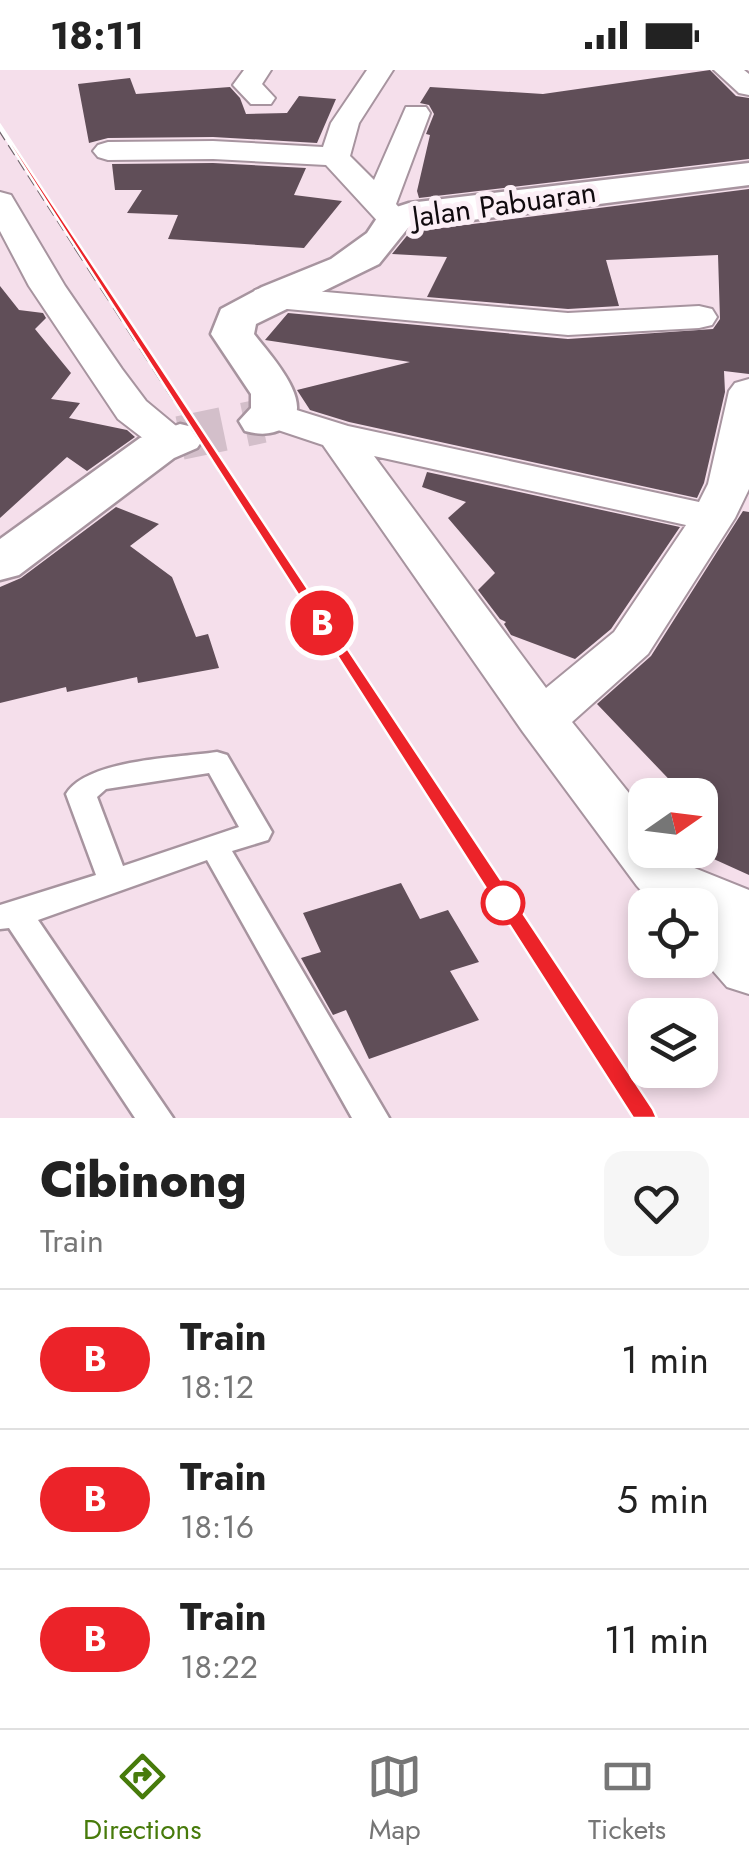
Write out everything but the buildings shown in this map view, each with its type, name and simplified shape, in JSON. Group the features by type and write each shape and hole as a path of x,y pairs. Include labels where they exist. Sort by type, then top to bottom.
{"street":[{"path":"258,70 247,85 261,98"},
{"path":"335,156 345,123 380,70"},
{"path":"727,70 749,87"},
{"path":"387,212 416,114"},
{"path":"108,152 214,150 335,156 387,212"},
{"name":"Jalan Pabuaran","path":"268,418 274,394 232,334 236,318 268,298 356,262 388,234 387,212 410,214 749,174"},
{"path":"0,202 47,286 132,410 176,439 0,564"},
{"path":"0,282 47,286"},
{"path":"268,298 568,324 700,318"},
{"path":"542,720 631,643 714,518 730,484 749,391"},
{"path":"268,418 714,518"},
{"path":"338,436 542,720 675,888"},
{"path":"718,907 749,914"},
{"path":"718,936 749,969"}],"lane":[{"path":"113,880 81,794 98,780 217,762 257,832 9,916 154,1118"},
{"path":"214,846 370,1118"}],"tunnel":[{"path":"180,438 262,421"}],"railway":[{"path":"0,129 77,248"},
{"path":"76,246 223,473"},
{"path":"222,470 409,758"},
{"path":"407,755 643,1118"}],"train":[{"name":"B","path":"0,129 643,1118"}]}
